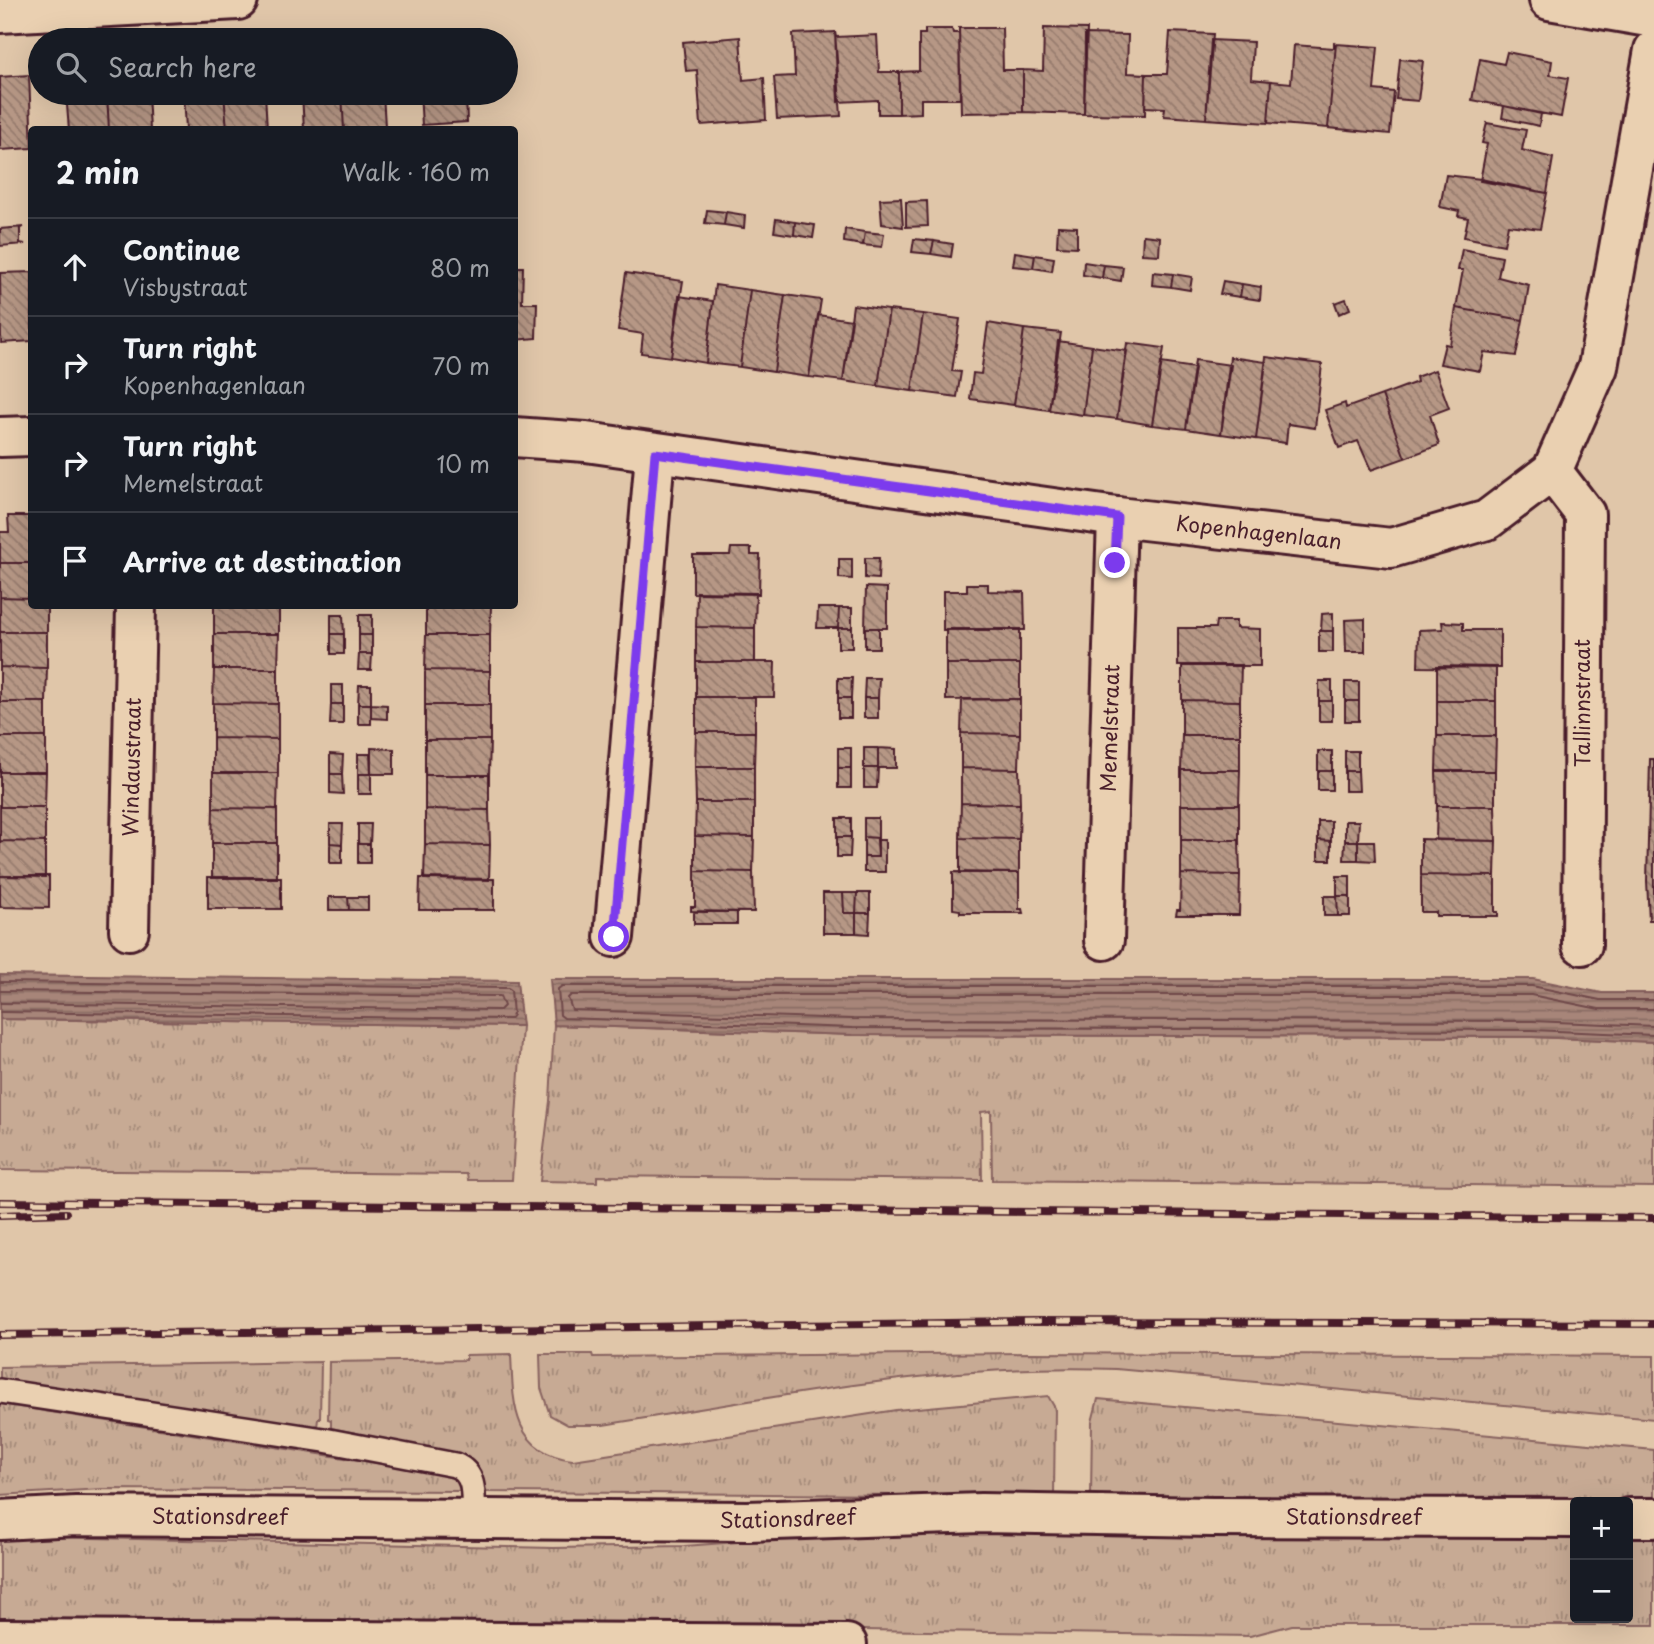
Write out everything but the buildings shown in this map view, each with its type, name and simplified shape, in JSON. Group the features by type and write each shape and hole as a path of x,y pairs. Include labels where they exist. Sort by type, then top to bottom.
{"street":[{"path":"0,13 238,0"},
{"path":"1549,0 1654,18"},
{"name":"Kopenhagenlaan","path":"518,437 586,442 1117,517 1391,548 1487,520 1552,471 1598,367 1654,50"},
{"path":"0,437 28,436"},
{"path":"614,937 655,453"},
{"name":"Tallinnstraat","path":"1552,471 1585,514 1582,945"},
{"name":"Memelstraat","path":"1104,940 1117,517"},
{"name":"Windaustraat","path":"129,930 136,609"},
{"name":"Stationsdreef","path":"0,1520 76,1516 748,1521 981,1513 1570,1518"},
{"path":"1633,1518 1654,1518"},
{"path":"0,1639 847,1644"}],"lane":[{"path":"0,1391 324,1440 455,1465 465,1469 471,1478 473,1518"}],"green space":[{"path":"0,1019 522,1026 512,1180 468,1180 467,1174 0,1170"},
{"path":"554,1025 853,1035 1532,1037 1654,1042 1654,1187 992,1180 991,1111 981,1112 982,1180 597,1176 597,1182 540,1181 550,1101"},
{"path":"1030,1353 1654,1356 1654,1419 1116,1369 1051,1368 987,1371 858,1384 603,1425 568,1425 550,1415 541,1388 540,1354 592,1354 593,1357"},
{"path":"511,1354 515,1407 527,1436 538,1447 553,1455 573,1460 896,1410 1048,1396 1055,1408 1054,1496 486,1492 476,1465 458,1454 331,1428 331,1420 328,1419 329,1362 466,1360 466,1355"},
{"path":"321,1362 320,1419 317,1427 0,1379 0,1367"},
{"path":"1098,1399 1654,1450 1654,1502 1633,1502 1633,1497 1570,1497 1570,1501 1091,1497 1092,1422"},
{"path":"0,1404 440,1473 461,1482 461,1491 102,1489 0,1495"},
{"path":"911,1529 1570,1532 1570,1623 1633,1623 1633,1532 1654,1532 1654,1625 1292,1625 1250,1636 797,1629 0,1627 0,1536 553,1548 684,1546"}],"water":[{"path":"0,975 517,981 522,1026 0,1019"},
{"path":"550,979 1533,979 1602,993 1654,993 1654,1042 1532,1037 853,1035 554,1025"}],"railway":[{"path":"0,1202 1654,1218"},
{"path":"0,1215 66,1213"},
{"path":"0,1335 1035,1322 1654,1324"}],"route":[{"path":"614,937 655,453 1117,517 1115,563"}]}
